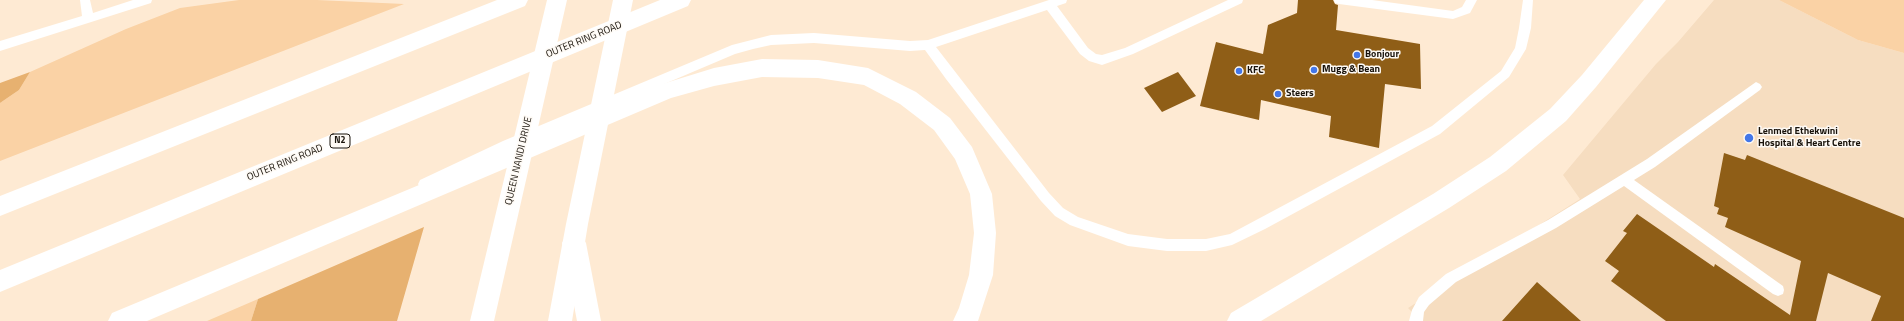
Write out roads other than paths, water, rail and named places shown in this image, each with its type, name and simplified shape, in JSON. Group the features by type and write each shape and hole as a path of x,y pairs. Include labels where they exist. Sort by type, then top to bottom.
{"main road":[{"path":"0,206 518,0"},
{"name":"QUEEN NANDI DRIVE","path":"482,321 557,0"},
{"path":"560,321 575,233 623,0"},
{"name":"OUTER RING ROAD","path":"0,281 681,0"},
{"path":"1239,321 1441,201 1498,164 1558,115 1589,81 1656,0"},
{"path":"120,321 666,91 714,77 762,68 818,69 868,77 908,98 942,124 964,154 981,194 985,233 981,275 970,313 965,321"},
{"path":"575,233 589,321"}],"lane":[{"path":"85,0 88,17"},
{"path":"0,46 88,17 147,0"},
{"path":"242,270 507,145 732,50 771,40 814,38 910,46 928,45 947,40 1062,0"},
{"path":"1050,5 1084,51 1093,58 1102,60 1129,51 1238,0"},
{"path":"1339,0 1453,16 1466,10 1472,0"},
{"path":"928,45 950,76 1045,197 1059,212 1074,221 1128,240 1167,245 1206,245 1232,239 1262,226 1436,130 1505,74 1520,49 1525,28 1528,0"},
{"path":"1416,321 1418,310 1424,301 1451,278 1552,224 1651,163 1756,87"},
{"path":"1623,179 1778,290"}],"place":[{"name":"Bonjour","path":"1357,55"},
{"name":"Mugg & Bean","path":"1314,70"},
{"name":"KFC","path":"1239,71"},
{"name":"Steers","path":"1278,94"},
{"name":"Lenmed Ethekwini Hospital & Heart Centre","path":"1749,138"}]}
